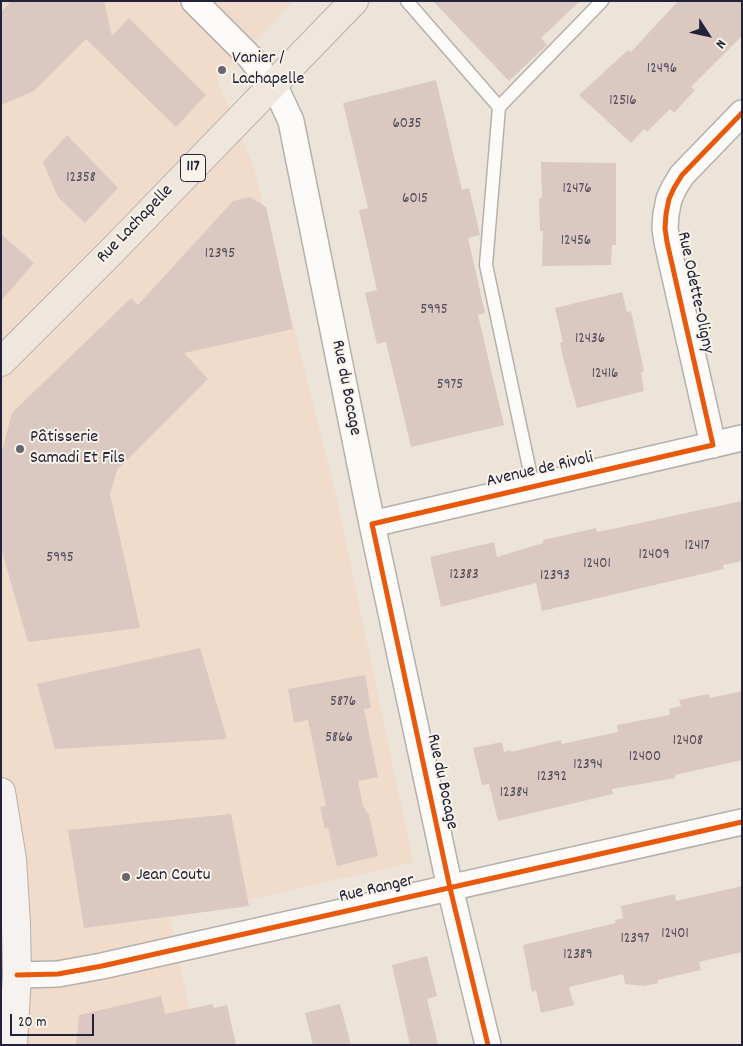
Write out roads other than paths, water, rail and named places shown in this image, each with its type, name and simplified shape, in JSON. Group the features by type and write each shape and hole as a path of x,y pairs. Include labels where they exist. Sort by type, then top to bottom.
{"main road":[{"name":"Rue Lachapelle","path":"1,362 354,1"}],"street":[{"name":"Rue du Bocage","path":"194,1 250,57 279,95 291,121 372,524 450,888 488,1045"},
{"name":"Rue Odette-Oligny","path":"713,445 667,242 666,214 669,199 682,175 742,113"},
{"name":"Avenue de Rivoli","path":"372,524 742,438"},
{"path":"1,792 12,859 17,975 12,1045"},
{"name":"Rue Ranger","path":"17,975 58,974 102,966 742,822"}],"lane":[{"path":"407,1 499,107"},
{"path":"533,486 486,265 499,107 602,1"}],"place":[{"name":"Vanier / Lachapelle","path":"222,70"},
{"name":"Pâtisserie Samadi Et Fils","path":"20,449"},
{"name":"Jean Coutu","path":"126,877"}]}
